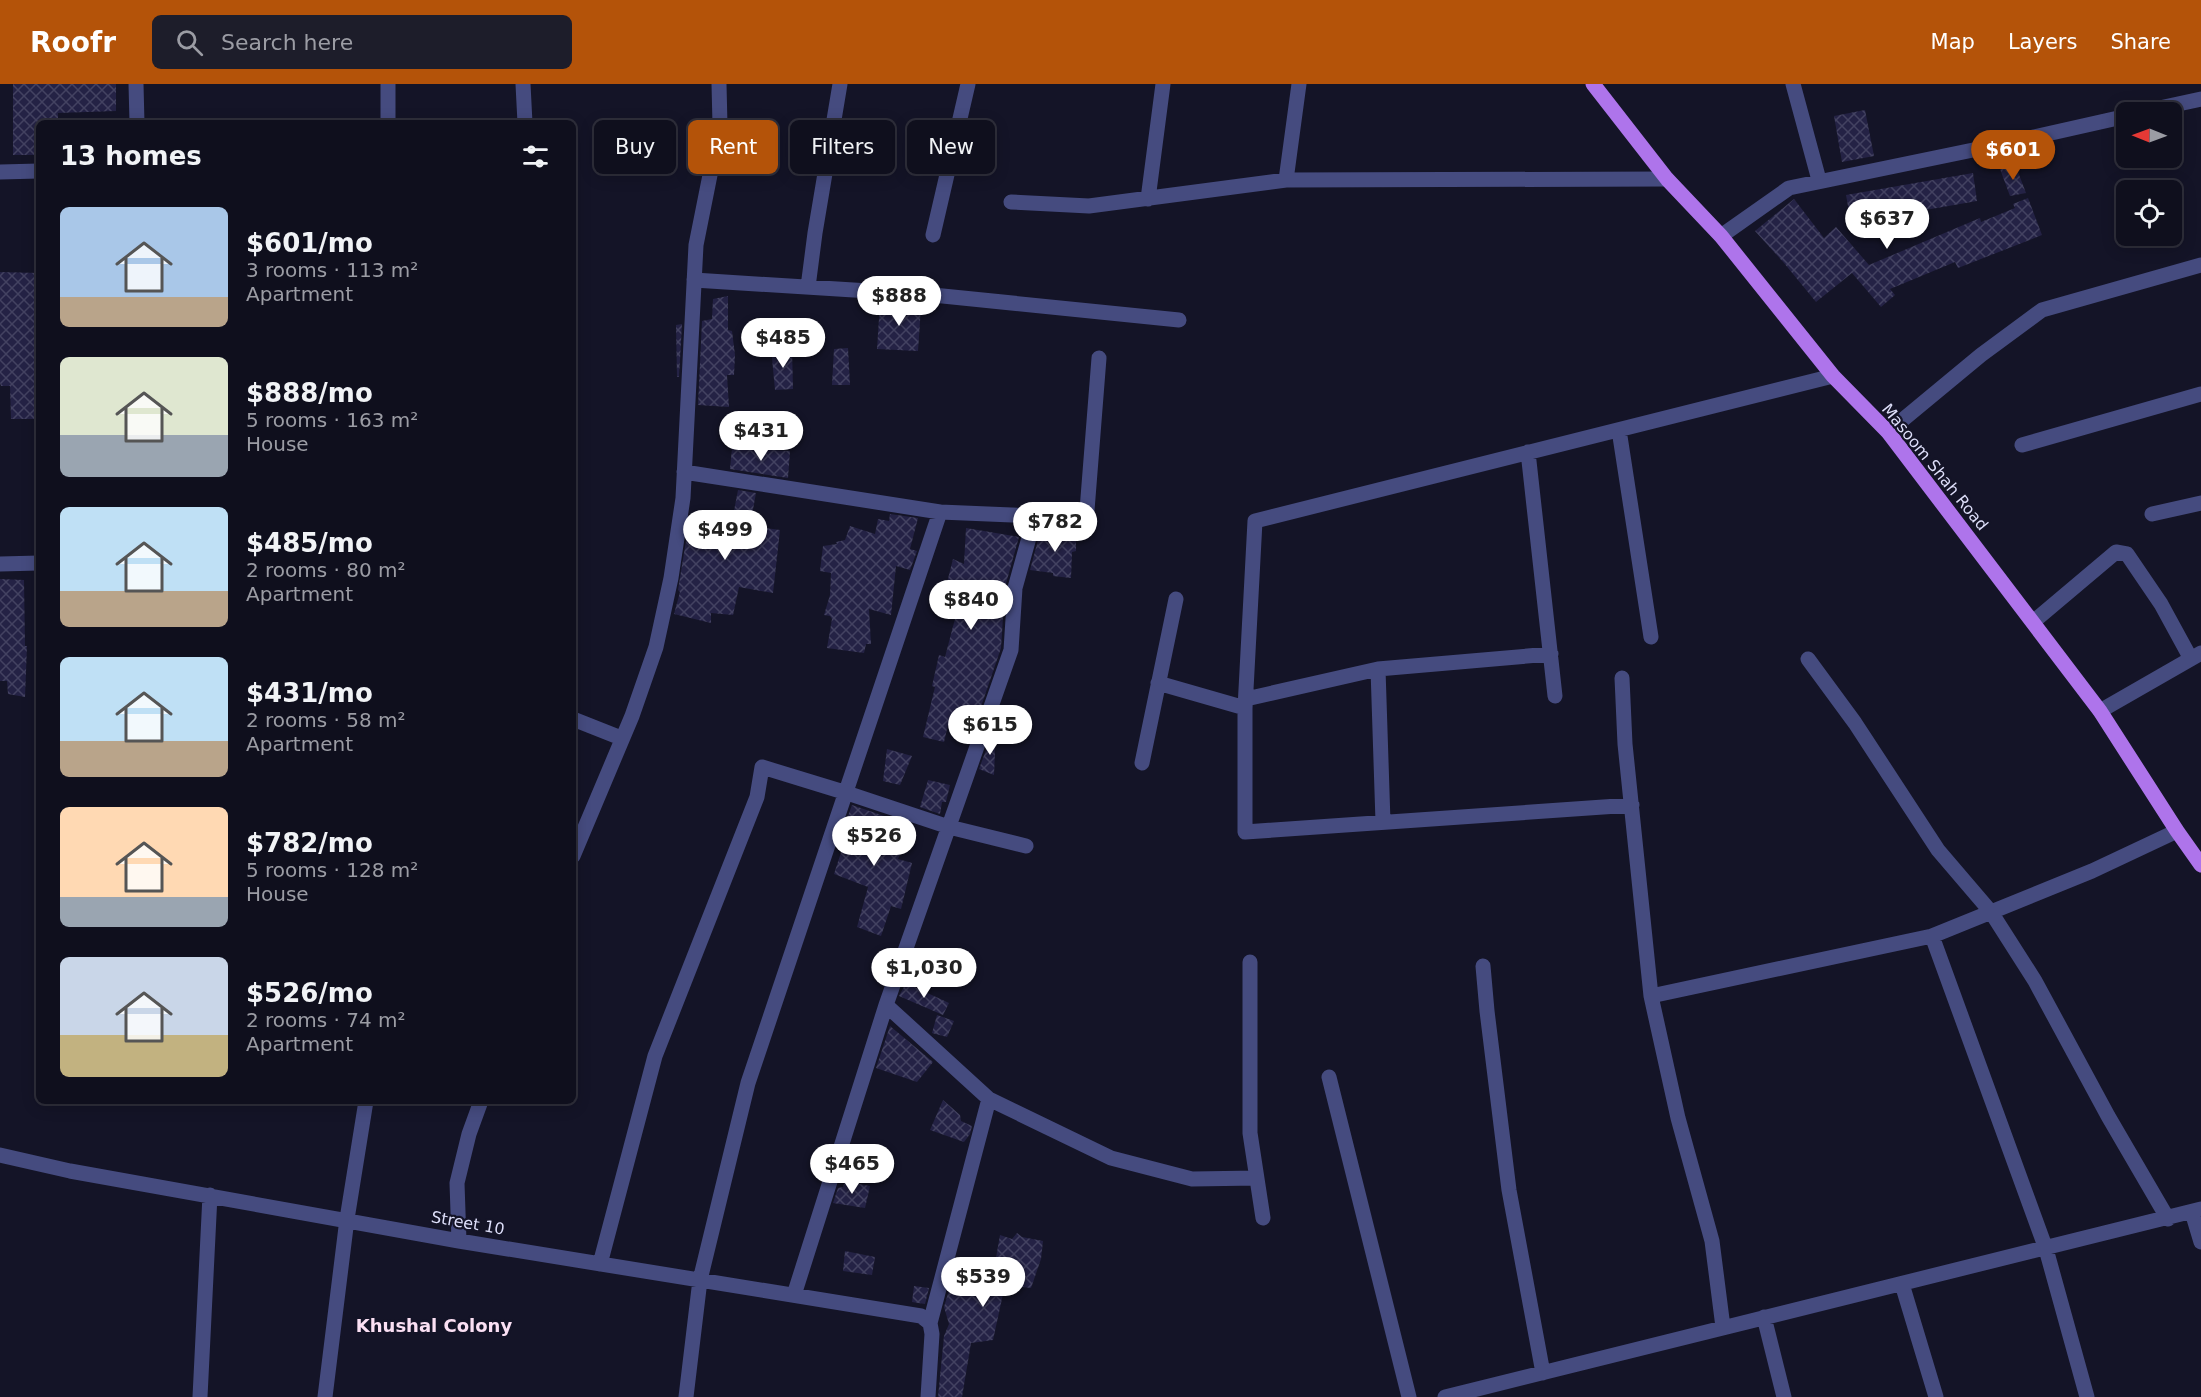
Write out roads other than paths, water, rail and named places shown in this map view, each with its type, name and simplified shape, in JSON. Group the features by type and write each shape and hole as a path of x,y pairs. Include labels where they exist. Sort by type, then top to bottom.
{"main road":[{"name":"Masoom Shah Road","path":"1593,84 1666,179 1721,236 1833,376 1888,432 2100,711 2201,865"}],"street":[{"path":"136,84 137,120"},
{"path":"388,84 388,120"},
{"path":"523,84 525,120"},
{"path":"576,849 632,716 656,647 671,578 683,498 696,245 720,125 719,84"},
{"path":"808,287 840,84"},
{"path":"933,235 968,84"},
{"path":"1148,199 1163,84"},
{"path":"1286,180 1299,84"},
{"path":"1793,84 1820,180"},
{"path":"2182,103 2201,99"},
{"path":"1721,236 1790,188 2116,118"},
{"path":"0,172 36,171"},
{"path":"1011,202 1089,206 1286,180 1666,179"},
{"path":"1888,432 1982,354 2042,310 2201,266"},
{"path":"694,280 933,295 1179,321"},
{"path":"684,472 940,512 1035,516 1086,523 1099,358"},
{"path":"1632,805 1245,832 1245,704 1255,521 1833,376"},
{"path":"2022,445 2201,394"},
{"path":"1619,430 1651,637"},
{"path":"1528,452 1556,696"},
{"path":"2152,514 2201,503"},
{"path":"686,1397 700,1280 748,1083 940,512"},
{"path":"794,1295 886,1005 1011,650 1015,588 1035,516"},
{"path":"2033,622 2116,552 2127,554 2196,656 2100,711"},
{"path":"0,564 36,563"},
{"path":"1142,763 1176,599"},
{"path":"1158,683 1245,704 1378,669 1551,654"},
{"path":"1808,659 1855,723 1938,850 1991,912 2036,981 2168,1219"},
{"path":"1378,669 1383,822"},
{"path":"1622,678 1625,744 1651,996 1678,1118 1712,1241 1724,1327"},
{"path":"576,720 621,738"},
{"path":"600,1264 655,1056 757,797 762,767 949,827 1026,846"},
{"path":"1651,996 1932,936 2092,871 2177,831"},
{"path":"1932,936 2046,1249 2087,1397"},
{"path":"1250,962 1250,1133 1263,1218"},
{"path":"1483,966 1509,1190 1543,1373"},
{"path":"886,1005 989,1099 1111,1158 1192,1179 1257,1178"},
{"path":"1329,1077 1409,1397"},
{"path":"928,1397 932,1334 930,1323 989,1099"},
{"path":"325,1397 347,1219 366,1104"},
{"path":"459,1241 457,1183 480,1104"},
{"name":"Street 10","path":"0,1155 70,1171 347,1219 459,1241 921,1316 930,1323"},
{"path":"200,1397 210,1195"},
{"path":"1445,1397 2196,1211 2201,1242"},
{"path":"1902,1284 1936,1397"},
{"path":"1764,1317 1784,1397"}],"district":[{"name":"Khushal Colony","path":"434,1325"}]}
